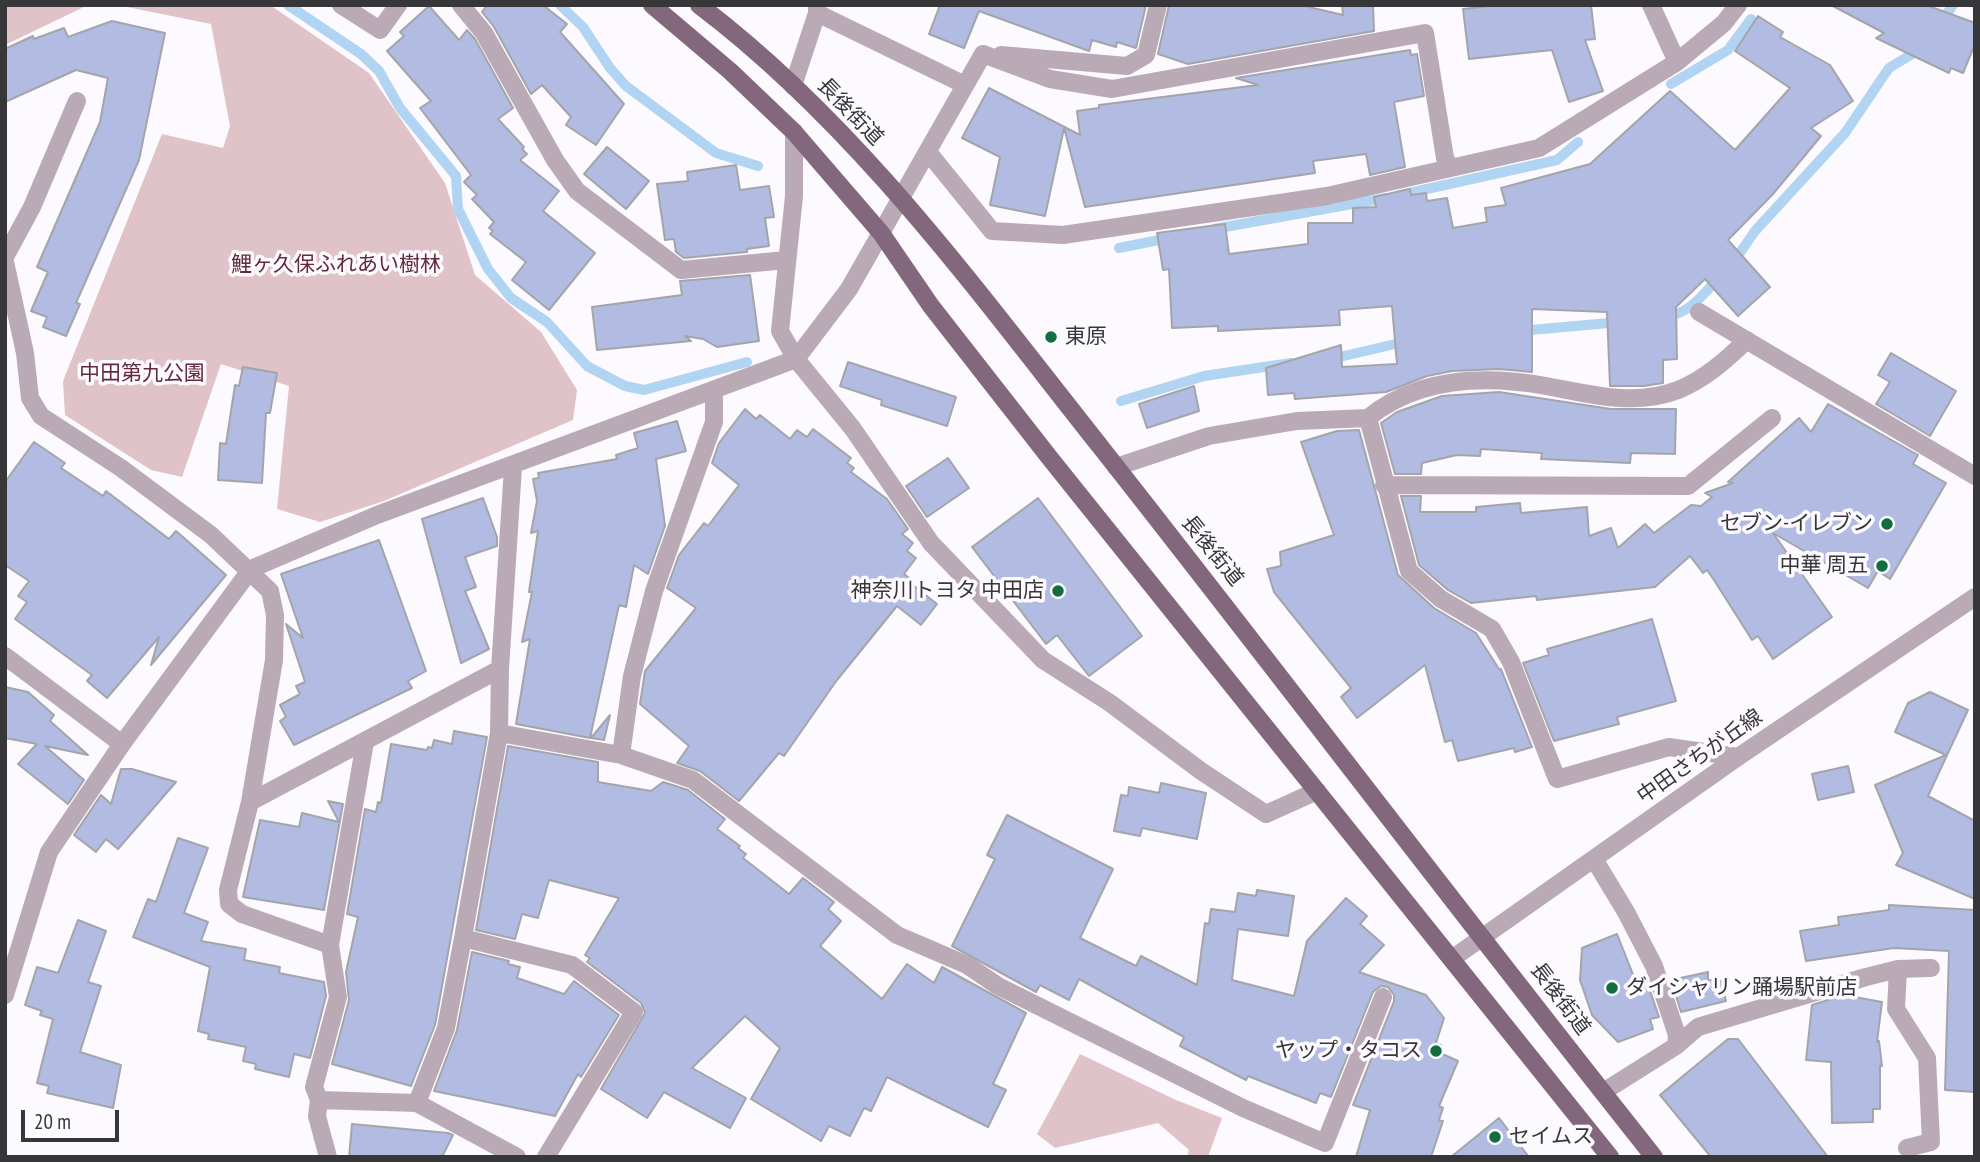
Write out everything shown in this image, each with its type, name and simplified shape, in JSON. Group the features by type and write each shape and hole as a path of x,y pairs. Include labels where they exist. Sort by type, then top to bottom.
{"main road":[{"path":"652,5 730,71 794,132 881,233 930,306 1610,1157"},
{"name":"長後街道","path":"699,5 793,86 901,197 1116,467 1654,1157"}],"street":[{"path":"341,5 380,30 398,5"},
{"path":"461,5 484,33 555,160 577,191 681,270 786,260"},
{"path":"983,54 1127,66 1146,55 1158,5"},
{"path":"1651,5 1677,62"},
{"path":"928,152 992,232 1063,235 1326,196 1539,148 1677,62 1724,23 1738,5"},
{"path":"793,86 817,9 965,85"},
{"path":"983,54 1050,79 1112,89 1175,80 1426,33 1445,158 1450,167"},
{"path":"5,995 49,852 122,744 251,569 377,515 513,467 641,414 714,391 796,359 849,289 983,54"},
{"path":"77,101 32,207 5,259 25,352 30,398 41,416 121,468 251,569 270,591 275,615 274,660 250,802 228,890 229,904 242,914 330,945"},
{"path":"794,132 794,196 780,331 796,359 853,429 931,543 1043,660 1110,703 1201,771 1266,814 1317,791"},
{"path":"1699,312 1975,476"},
{"path":"1116,467 1209,436 1297,422 1368,418 1381,407 1438,382 1498,380 1601,397 1645,397 1677,390 1713,371 1747,340"},
{"path":"621,755 632,676 654,591 714,422 714,391"},
{"path":"1368,418 1409,571 1441,599 1492,629 1511,662 1557,779 1669,747 1738,757"},
{"path":"1384,485 1688,485 1772,418"},
{"path":"416,1103 446,1028 499,733 500,669 513,467"},
{"name":"中田さちが丘線","path":"1453,958 1738,757 1975,597"},
{"path":"5,656 122,744"},
{"path":"250,802 500,669"},
{"path":"499,733 621,755 693,780 897,935 967,965 998,986 1242,1108 1325,1143 1383,997"},
{"path":"328,1157 317,1116 319,1100 314,1087 338,997 330,945 365,742"},
{"path":"1594,859 1626,912 1654,967 1677,1035 1676,1046"},
{"path":"463,937 572,965 634,1012 546,1157"},
{"path":"1603,1092 1676,1046 1698,1027 1898,969 1931,968"},
{"path":"1898,969 1896,1009 1927,1058 1931,1142 1907,1148"},
{"path":"319,1100 416,1103 517,1157"}],"green space":[{"path":"5,5 88,5 5,45"},
{"name":"鯉ヶ久保ふれあい樹林","path":"117,5 270,5 369,73 445,183 475,275 541,332 577,390 573,420 384,501 320,522 277,509 289,386 221,364 182,477 151,470 65,415 63,381 162,134 223,148 230,126 211,24"},
{"path":"1080,1054 1176,1100 1222,1118 1208,1157 1187,1157 1189,1150 1158,1123 1055,1148 1037,1134"}],"building":[{"path":"487,5 543,5 567,24 560,32 624,104 596,145 566,125 571,117 542,85 531,94 494,27 482,12"},
{"path":"940,5 1146,5 1136,48 1117,42 1116,47 1092,40 1089,51 979,11 964,48 929,34"},
{"path":"1169,5 1300,5 1343,15 1342,5 1373,5 1374,31 1188,64 1158,54"},
{"path":"1500,5 1591,5 1595,39 1585,40 1603,91 1569,102 1552,50 1469,59 1463,9"},
{"path":"1831,5 1926,5 1975,23 1975,44 1963,73 1951,68 1949,73 1876,38 1884,33"},
{"path":"429,6 459,40 467,30 475,39 513,108 498,119 524,147 522,149 527,154 520,160 559,191 543,211 595,253 549,310 512,280 526,262 490,234 493,231 489,228 494,222 472,199 477,195 464,182 471,175 420,108 431,101 387,51 404,36 400,32"},
{"path":"1758,16 1783,32 1780,37 1830,65 1853,101 1811,128 1821,136 1773,194 1728,240 1770,287 1738,316 1705,279 1676,307 1677,359 1663,360 1663,383 1610,386 1607,312 1532,309 1532,372 1499,369 1452,371 1427,376 1386,392 1295,399 1294,393 1268,395 1266,368 1341,345 1342,367 1397,364 1392,306 1339,310 1340,325 1218,331 1218,326 1172,328 1169,269 1163,270 1157,233 1225,224 1229,254 1308,244 1308,223 1353,223 1353,208 1376,207 1374,197 1410,189 1411,195 1426,193 1427,201 1447,198 1453,228 1487,222 1485,208 1506,205 1501,188 1590,164 1670,91 1735,150 1790,88 1735,51"},
{"path":"112,21 165,33 139,160 76,303 80,304 66,336 43,327 47,317 31,311 48,272 37,267 100,122 108,78 76,70 5,102 5,49 33,36 34,39 64,28 68,37"},
{"path":"1410,50 1411,55 1417,54 1424,96 1394,102 1405,167 1370,175 1366,154 1313,161 1315,173 1085,207 1064,128 1045,216 990,205 1000,157 962,138 989,88 1080,135 1077,111 1099,108 1099,105 1258,85 1236,78"},
{"path":"607,147 649,181 626,209 584,174"},
{"path":"736,165 740,190 769,186 774,217 765,218 769,246 747,249 747,252 684,258 676,252 674,239 665,240 657,184 688,181 687,172"},
{"path":"750,275 759,341 717,347 703,339 685,336 691,341 597,350 592,307 682,295 680,281"},
{"path":"1891,353 1956,391 1930,436 1876,404 1890,382 1878,375"},
{"path":"848,362 956,397 947,426 881,405 882,400 840,386"},
{"path":"243,367 277,373 270,413 266,413 262,483 218,480 220,443 226,444 235,385 239,386"},
{"path":"1194,386 1199,411 1147,428 1139,404"},
{"path":"1499,392 1611,409 1676,409 1675,454 1631,453 1630,463 1541,459 1542,453 1481,449 1480,456 1457,455 1422,463 1421,474 1395,474 1381,423 1397,412 1442,396"},
{"path":"1828,404 1918,455 1913,464 1946,483 1890,579 1878,571 1868,588 1773,533 1832,617 1773,659 1758,636 1752,640 1707,570 1703,573 1690,556 1655,587 1537,600 1536,596 1471,603 1448,590 1419,565 1401,496 1421,496 1420,512 1476,512 1476,507 1520,503 1521,513 1587,507 1589,536 1611,528 1618,548 1645,524 1654,533 1691,505 1701,506 1712,497 1705,493 1733,483 1728,482 1799,418 1811,432"},
{"path":"745,409 756,419 760,415 790,439 797,430 807,437 813,429 851,458 847,463 854,468 851,472 887,499 908,529 902,534 913,543 907,551 916,558 904,574 912,580 910,583 937,604 921,625 897,606 837,680 784,756 779,753 739,801 700,771 677,763 689,746 640,704 645,671 696,608 667,588 679,555 704,523 708,526 739,485 712,463 719,443"},
{"path":"677,421 686,451 656,459 665,526 648,574 634,565 626,607 619,605 590,738 516,724 530,639 522,642 532,592 529,592 538,531 531,533 537,501 533,479 539,478 538,473 617,459 616,455 638,448 634,433"},
{"path":"1359,430 1398,575 1434,608 1476,633 1501,669 1532,747 1515,752 1514,748 1458,761 1452,740 1445,742 1425,665 1357,718 1341,697 1351,688 1274,592 1267,569 1281,566 1280,552 1334,535 1301,442 1337,431"},
{"path":"34,442 65,463 61,468 103,496 106,491 169,539 176,531 226,575 151,665 159,637 107,698 87,681 92,675 15,619 27,602 18,596 29,581 5,565 5,482"},
{"path":"948,458 969,488 927,517 906,486"},
{"path":"483,498 497,537 497,546 465,557 476,587 465,591 489,649 461,663 422,519"},
{"path":"1038,498 1142,636 1089,676 1057,635 1046,644 972,547"},
{"path":"379,540 426,671 408,681 412,688 294,745 280,721 286,717 280,705 300,694 296,686 305,682 286,624 303,638 281,574"},
{"path":"1652,619 1676,701 1617,717 1619,724 1554,741 1523,663 1549,655 1547,649"},
{"path":"5,687 28,692 54,715 50,721 88,755 45,746 84,780 68,804 18,764 37,744 5,738"},
{"path":"1930,692 1968,710 1928,796 1975,821 1975,899 1896,865 1903,853 1875,785 1946,755 1895,732 1908,703"},
{"path":"610,715 604,740 591,738"},
{"path":"454,731 487,737 435,1025 411,1086 332,1064 349,1000 346,972 358,917 347,914 365,809 376,812 378,802 381,803 391,744 427,750 428,747 432,748 434,740 452,744"},
{"path":"508,746 598,762 598,782 651,791 663,782 688,790 725,819 717,829 740,846 738,848 746,854 743,858 789,894 803,878 834,902 828,909 841,921 820,946 882,999 907,964 934,983 942,967 1026,1013 993,1084 1006,1090 988,1127 887,1077 871,1111 864,1108 850,1136 829,1126 821,1141 751,1099 780,1048 745,1016 692,1068 746,1098 730,1128 664,1092 647,1118 601,1089 645,1013 641,1003 587,962 590,958 585,955 619,898 549,880 538,918 522,914 515,939 476,930"},
{"path":"1848,766 1854,792 1818,800 1812,774"},
{"path":"121,769 132,769 176,782 118,849 106,839 96,852 74,835 101,795 111,804"},
{"path":"1161,783 1206,793 1197,839 1142,828 1140,836 1114,831 1121,795 1128,796 1129,787 1159,793"},
{"path":"328,801 343,804 324,910 243,897 260,820 299,827 302,813 339,822"},
{"path":"1007,815 1113,869 1080,938 1136,966 1141,956 1197,985 1205,923 1209,924 1211,909 1235,912 1238,893 1256,896 1257,890 1294,896 1288,936 1238,929 1232,980 1294,996 1307,941 1346,898 1367,916 1360,924 1384,945 1359,972 1426,995 1444,1018 1436,1043 1441,1045 1438,1052 1458,1061 1439,1106 1443,1108 1439,1120 1443,1121 1431,1157 1356,1157 1370,1110 1353,1105 1394,1001 1394,995 1388,987 1381,986 1373,992 1331,1097 1320,1093 1316,1103 1248,1076 1246,1080 1180,1046 1184,1037 1079,979 1069,1000 1040,985 1036,992 952,946 995,859 987,855"},
{"path":"178,838 208,848 184,913 208,922 201,941 246,949 244,960 280,967 279,973 324,982 326,996 310,1058 294,1054 289,1077 255,1069 256,1064 243,1061 246,1047 208,1039 209,1034 198,1031 210,967 133,937 148,899 156,902"},
{"path":"1889,905 1975,910 1975,1092 1945,1090 1949,951 1894,948 1806,961 1800,931 1839,925 1838,917 1889,910"},
{"path":"78,920 106,931 88,982 101,986 80,1052 121,1065 113,1108 47,1093 49,1086 37,1083 53,1019 40,1015 42,1011 25,1005 37,967 58,973"},
{"path":"1617,934 1638,987 1648,985 1659,1017 1650,1019 1653,1029 1618,1042 1592,1015 1580,980 1582,948"},
{"path":"472,952 509,961 508,964 520,967 517,978 564,994 574,981 619,1015 581,1077 578,1074 555,1116 434,1091 457,1030"},
{"path":"1708,972 1708,980 1721,981 1726,1001 1681,1012 1671,980"},
{"path":"1844,995 1882,1002 1877,1042 1879,1041 1882,1066 1880,1109 1873,1109 1873,1122 1832,1123 1831,1062 1806,1060 1812,1005"},
{"path":"1728,1039 1738,1039 1828,1157 1711,1157 1660,1095"},
{"name":"セイムス","path":"1499,1118 1529,1157 1451,1157"},
{"path":"352,1124 453,1135 442,1157 349,1157"}],"waterway":[{"path":"288,5 361,54 379,71 400,108 456,176 458,209 488,269 511,298 547,322 587,366 625,386 644,390 747,362"},
{"path":"560,5 583,27 610,68 626,86 716,153 758,166"},
{"path":"1941,22 1953,5"},
{"path":"1671,84 1728,50 1751,19"},
{"path":"1733,263 1755,231 1845,133 1889,68 1922,48"},
{"path":"1400,195 1557,160 1578,142"},
{"path":"1214,229 1385,198"},
{"path":"1119,248 1169,238"},
{"path":"1663,317 1688,308 1720,276"},
{"path":"1520,331 1620,322"},
{"path":"1331,359 1408,341"},
{"path":"1121,401 1204,376 1291,363"}],"place":[{"name":"東原","path":"1051,337"},
{"name":"セブン-イレブン","path":"1887,524"},
{"name":"中華 周五","path":"1882,566"},
{"name":"神奈川トヨタ 中田店","path":"1058,591"},
{"name":"ダイシャリン踊場駅前店","path":"1612,988"},
{"name":"ヤップ・タコス","path":"1436,1051"},
{"name":"セイムス","path":"1495,1137"}],"park label":[{"name":"中田第九公園","path":"142,374"}]}
